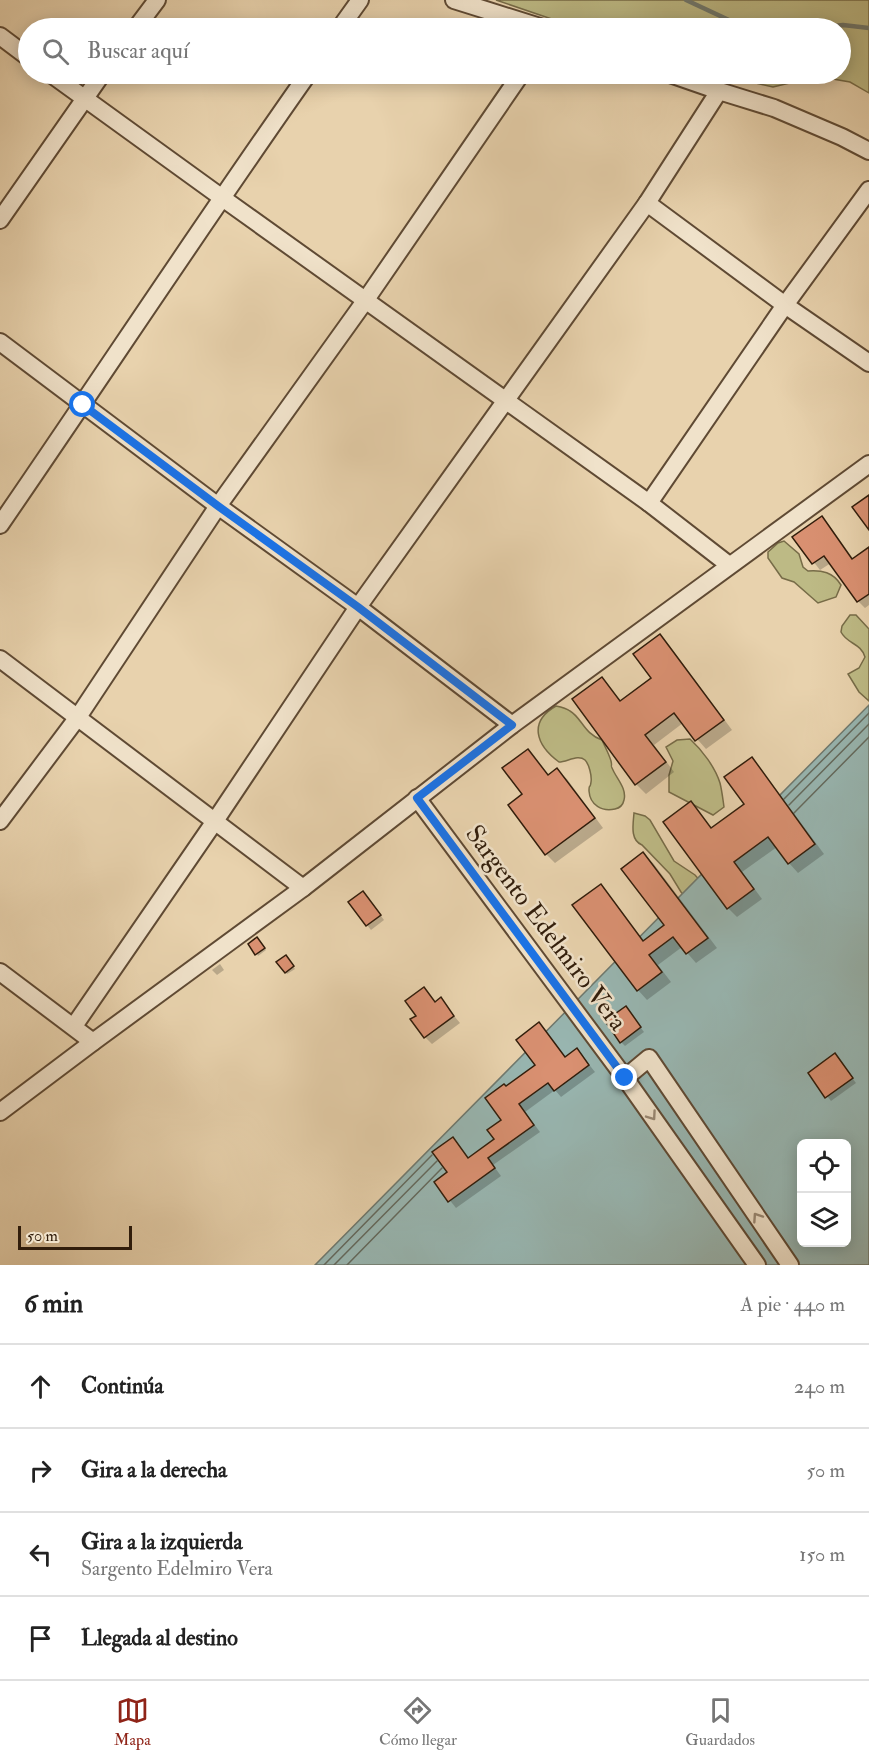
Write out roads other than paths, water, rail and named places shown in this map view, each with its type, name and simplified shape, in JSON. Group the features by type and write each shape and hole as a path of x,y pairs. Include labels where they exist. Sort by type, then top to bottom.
{"street":[{"path":"144,18 157,0"},
{"path":"346,18 360,0"},
{"path":"454,0 511,18"},
{"path":"0,36 18,50"},
{"path":"65,84 649,503 729,566"},
{"path":"0,220 94,84"},
{"path":"0,525 221,197 301,84"},
{"path":"0,821 78,717 218,506 365,301 514,84"},
{"path":"699,84 774,108 842,136 869,151"},
{"path":"74,1026 358,607 647,203 719,91"},
{"path":"649,503 785,305 869,190"},
{"path":"647,203 785,305 869,363"},
{"path":"0,342 218,506 358,607 512,725"},
{"path":"0,1112 303,888 512,725 869,464"},
{"path":"0,659 303,888"},
{"name":"Sargento Edelmiro Vera","path":"417,798 625,1078 757,1265"},
{"path":"0,972 93,1042"},
{"path":"625,1078 649,1058 790,1265"}],"water":[{"path":"869,705 869,1265 315,1265"}],"waterway":[{"path":"686,0 725,18"},
{"path":"851,26 869,28"}]}
